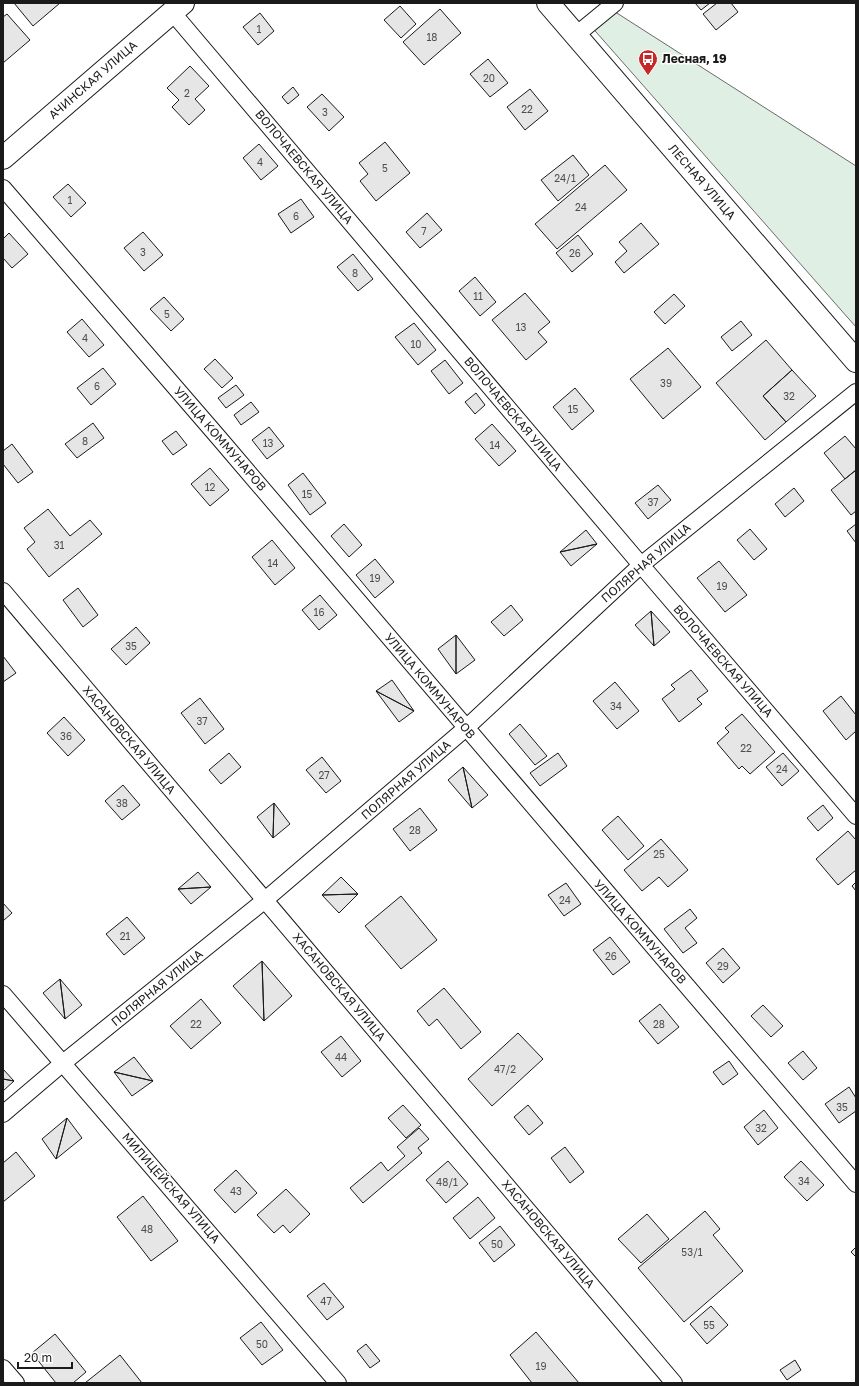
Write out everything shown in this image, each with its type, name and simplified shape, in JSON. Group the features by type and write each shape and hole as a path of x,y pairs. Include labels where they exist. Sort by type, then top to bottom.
{"street":[{"name":"ЛЕСНАЯ УЛИЦА","path":"548,3 856,361"},
{"path":"576,35 615,3"},
{"name":"АЧИНСКАЯ УЛИЦА","path":"3,158 178,8"},
{"name":"ВОЛОЧАЕВСКАЯ УЛИЦА","path":"178,8 641,564 856,816"},
{"name":"УЛИЦА КОММУНАРОВ","path":"3,188 219,438 856,1184"},
{"name":"ПОЛЯРНАЯ УЛИЦА","path":"3,1114 63,1063 265,900 466,728 641,564 856,392"},
{"name":"ХАСАНОВСКАЯ УЛИЦА","path":"3,591 674,1383"},
{"name":"МИЛИЦЕЙСКАЯ УЛИЦА","path":"3,994 338,1383"},
{"path":"3,1368 16,1383"}],"green space":[{"path":"609,8 856,166 856,327 589,24"}],"building":[{"path":"14,3 60,3 33,26"},
{"path":"695,3 710,3 701,10"},
{"path":"717,3 731,3 738,12 716,30 703,14"},
{"path":"400,6 416,24 401,38 384,20"},
{"path":"440,9 461,33 424,65 403,42"},
{"path":"260,13 274,31 258,45 243,27"},
{"path":"7,14 30,40 3,63 3,17"},
{"path":"488,59 508,83 490,97 470,74"},
{"path":"190,66 209,86 195,99 205,110 189,125 172,107 179,100 167,88"},
{"path":"293,87 299,95 288,104 282,97"},
{"path":"530,89 548,111 525,130 507,107"},
{"path":"322,94 344,117 329,131 307,107"},
{"path":"385,142 410,173 376,201 360,181 368,174 359,163"},
{"path":"259,144 278,166 261,180 243,158"},
{"path":"573,155 589,175 558,201 541,180"},
{"path":"605,165 627,190 557,249 535,224"},
{"path":"68,184 86,203 71,217 53,197"},
{"path":"301,199 314,217 291,233 278,214"},
{"path":"427,213 442,230 420,248 406,232"},
{"path":"641,223 659,244 624,273 615,262 627,251 619,242"},
{"path":"143,232 163,255 144,271 124,248"},
{"path":"9,233 28,254 12,268 3,258 3,239"},
{"path":"578,235 593,254 572,272 556,253"},
{"path":"353,254 373,279 358,291 337,267"},
{"path":"475,277 496,302 480,316 459,291"},
{"path":"525,293 550,322 538,332 547,342 526,360 492,320"},
{"path":"674,294 685,306 665,324 654,312"},
{"path":"164,297 184,319 171,331 150,309"},
{"path":"82,319 104,345 89,357 67,332"},
{"path":"741,321 752,335 732,351 721,337"},
{"path":"414,323 436,350 418,365 395,337"},
{"path":"766,340 792,370 763,396 786,422 765,440 716,383"},
{"path":"668,348 701,387 663,419 630,379"},
{"path":"215,359 233,378 222,388 204,369"},
{"path":"445,360 463,383 449,394 431,371"},
{"path":"103,368 116,384 91,405 77,388"},
{"path":"792,370 816,396 786,422 763,396"},
{"path":"236,385 244,395 226,408 218,398"},
{"path":"575,388 594,411 572,430 553,407"},
{"path":"476,393 485,405 475,414 465,402"},
{"path":"251,402 259,412 241,425 234,415"},
{"path":"93,423 104,438 77,458 65,444"},
{"path":"492,424 516,451 499,466 475,439"},
{"path":"269,427 284,446 267,459 252,440"},
{"path":"176,431 187,445 173,455 162,441"},
{"path":"845,436 856,449 856,470 845,479 824,453"},
{"path":"12,444 33,472 18,483 3,464 3,451"},
{"path":"210,468 229,490 210,506 191,484"},
{"path":"856,470 856,511 851,515 831,490"},
{"path":"303,473 326,503 310,515 288,485"},
{"path":"658,485 671,500 648,519 635,503"},
{"path":"794,488 804,501 785,517 775,504"},
{"path":"48,509 70,536 90,520 102,534 49,577 27,549 35,542 24,528"},
{"path":"344,524 362,545 349,557 331,536"},
{"path":"856,524 856,543 847,531"},
{"path":"750,529 767,549 754,560 737,540"},
{"path":"586,530 597,544 560,552"},
{"path":"272,540 295,568 275,585 252,557"},
{"path":"597,544 571,566 560,552"},
{"path":"375,559 394,582 375,598 356,575"},
{"path":"719,561 747,595 725,612 697,578"},
{"path":"78,588 98,615 83,627 63,600"},
{"path":"320,595 337,615 319,630 302,610"},
{"path":"511,605 523,620 504,636 491,622"},
{"path":"651,611 670,632 654,646"},
{"path":"651,611 654,646 635,625"},
{"path":"136,627 150,643 126,665 111,649"},
{"path":"456,635 475,660 456,674"},
{"path":"456,635 456,674 438,649"},
{"path":"3,656 16,673 3,682"},
{"path":"691,670 708,691 697,699 702,704 679,722 662,699 675,689 671,685"},
{"path":"392,680 414,711 376,691"},
{"path":"615,682 639,711 617,729 593,701"},
{"path":"376,691 414,711 399,722"},
{"path":"841,696 856,715 856,731 846,740 823,711"},
{"path":"200,698 224,729 205,744 181,713"},
{"path":"742,714 775,752 750,774 742,766 739,769 717,743 729,732 725,728"},
{"path":"64,717 85,740 68,756 47,733"},
{"path":"520,724 547,756 535,765 509,734"},
{"path":"229,753 241,767 221,784 209,770"},
{"path":"558,753 567,766 540,786 530,773"},
{"path":"783,753 799,771 782,786 766,767"},
{"path":"322,757 341,781 326,793 306,770"},
{"path":"463,767 488,795 472,808"},
{"path":"463,767 472,808 448,780"},
{"path":"123,785 140,805 122,820 105,801"},
{"path":"274,803 290,824 273,838"},
{"path":"274,803 273,838 257,817"},
{"path":"823,805 833,818 818,831 807,818"},
{"path":"420,808 437,830 410,851 393,829"},
{"path":"618,816 644,846 628,860 602,830"},
{"path":"848,831 856,840 856,870 838,885 816,859"},
{"path":"661,839 688,870 668,887 659,877 642,891 624,870"},
{"path":"198,872 211,887 178,889"},
{"path":"341,877 358,894 322,895"},
{"path":"856,882 856,891 852,886"},
{"path":"566,883 581,904 564,916 548,895"},
{"path":"211,887 191,904 178,889"},
{"path":"358,894 339,913 322,895"},
{"path":"401,896 437,940 401,969 365,926"},
{"path":"3,903 12,913 3,921"},
{"path":"690,909 697,918 685,928 697,943 683,953 664,929"},
{"path":"127,917 145,938 124,955 106,934"},
{"path":"610,937 630,962 613,975 593,950"},
{"path":"723,948 740,968 723,983 706,963"},
{"path":"262,961 292,996 264,1021"},
{"path":"262,961 264,1021 233,986"},
{"path":"60,979 82,1005 65,1019"},
{"path":"60,979 65,1019 43,993"},
{"path":"444,988 481,1032 461,1049 437,1019 429,1026 417,1011"},
{"path":"201,999 221,1023 191,1049 170,1026"},
{"path":"660,1004 679,1027 658,1044 639,1021"},
{"path":"763,1005 783,1026 771,1037 751,1016"},
{"path":"518,1033 543,1059 492,1106 468,1079"},
{"path":"341,1036 361,1061 342,1077 321,1052"},
{"path":"803,1051 817,1068 803,1080 788,1063"},
{"path":"134,1057 153,1081 114,1072"},
{"path":"729,1061 738,1074 723,1085 713,1072"},
{"path":"3,1069 14,1081 3,1079"},
{"path":"114,1072 153,1081 132,1096"},
{"path":"3,1079 14,1081 3,1091"},
{"path":"849,1087 856,1098 856,1111 839,1123 825,1104"},
{"path":"403,1105 421,1125 406,1138 388,1118"},
{"path":"528,1105 543,1123 529,1135 514,1117"},
{"path":"764,1110 778,1128 758,1145 744,1127"},
{"path":"67,1118 82,1138 56,1159"},
{"path":"67,1118 56,1159 42,1139"},
{"path":"419,1128 429,1139 418,1148 422,1153 363,1203 350,1188 381,1162 388,1171 405,1156 397,1147"},
{"path":"565,1147 584,1172 570,1183 551,1158"},
{"path":"16,1152 35,1176 3,1202 3,1163"},
{"path":"448,1161 468,1184 446,1203 426,1180"},
{"path":"801,1161 824,1185 807,1201 784,1177"},
{"path":"236,1170 257,1193 235,1213 214,1190"},
{"path":"286,1189 310,1214 290,1233 283,1225 274,1233 257,1215"},
{"path":"143,1196 178,1241 151,1261 117,1217"},
{"path":"478,1197 495,1218 470,1239 453,1218"},
{"path":"705,1211 720,1229 713,1235 743,1271 684,1322 638,1268"},
{"path":"647,1214 669,1239 641,1263 618,1239"},
{"path":"500,1226 515,1245 494,1262 479,1243"},
{"path":"856,1247 856,1257 851,1252"},
{"path":"324,1283 344,1307 327,1320 307,1296"},
{"path":"711,1306 728,1325 707,1344 690,1324"},
{"path":"261,1322 283,1350 262,1365 240,1338"},
{"path":"536,1332 579,1383 532,1383 510,1355"},
{"path":"55,1334 86,1372 73,1383 56,1383 32,1353"},
{"path":"366,1344 380,1361 370,1368 357,1351"},
{"path":"120,1355 142,1383 85,1383"},
{"path":"795,1360 801,1370 787,1380 780,1370"}],"place":[{"name":"Лесная, 19","path":"648,76"}]}
